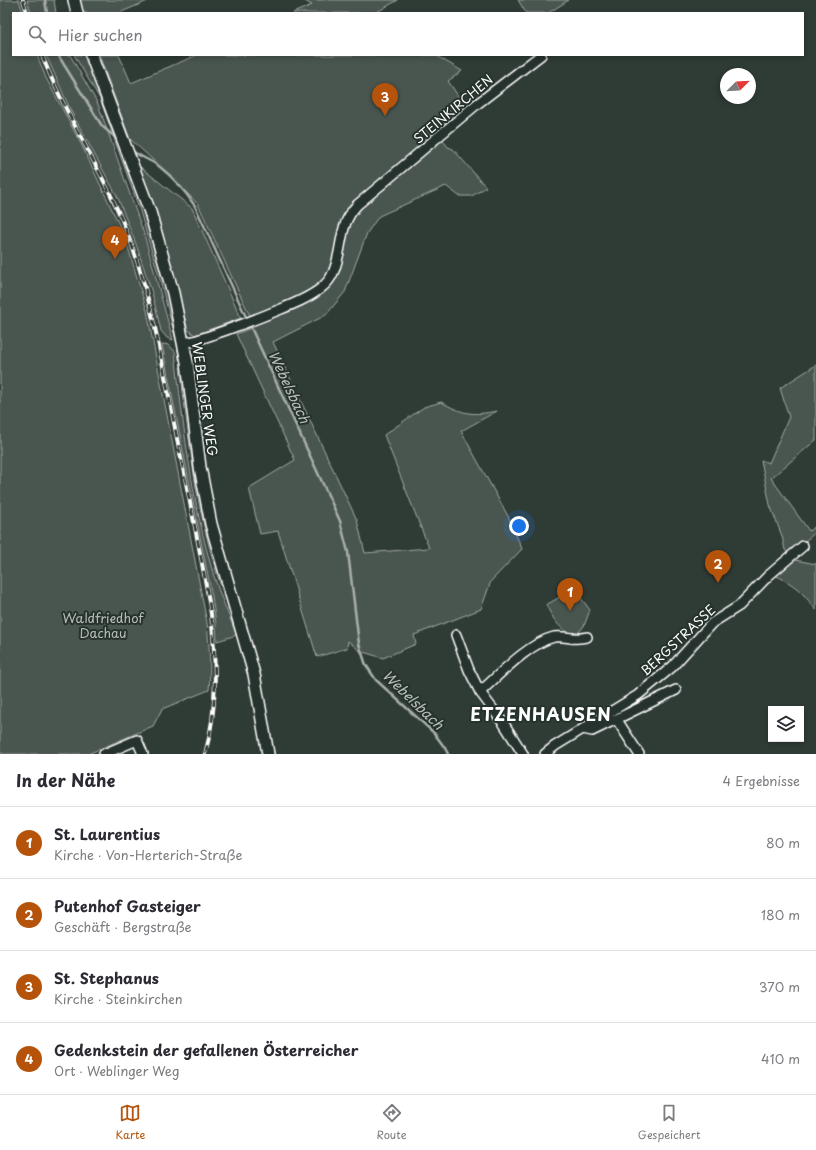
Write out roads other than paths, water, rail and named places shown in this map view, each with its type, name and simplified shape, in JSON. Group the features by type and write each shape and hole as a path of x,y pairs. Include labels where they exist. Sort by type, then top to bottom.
{"street":[{"path":"74,0 77,12"},
{"name":"WEBLINGER WEG","path":"91,56 150,212 173,293 184,343 200,467 211,524 254,674 268,754"},
{"name":"STEINKIRCHEN","path":"184,343 252,321 305,298 321,288 333,274 337,262 344,224 349,213 356,205 477,104 540,56"},
{"name":"BERGSTRASSE","path":"545,754 555,746 638,695 672,666 712,623 739,606 768,576 803,546"},
{"path":"456,634 469,670 480,692 504,724 523,754"},
{"path":"480,692 535,645 560,636 575,639 587,637"},
{"name":"BERGSTRASSE","path":"583,729 592,731 676,690"},
{"path":"617,720 639,754"},
{"path":"104,754 136,740 143,754"}],"waterway":[{"name":"Webelsbach","path":"45,0 47,12"},
{"name":"Webelsbach","path":"59,56 102,126 117,139"},
{"name":"Webelsbach","path":"131,150 165,171 179,185 195,206 340,521 348,552 359,644 366,665 376,680 434,733 448,754"}],"railway":[{"path":"23,0 27,12"},
{"path":"42,56 63,103 123,221 152,313 211,614 215,685 212,720 205,754"}],"place":[{"name":"St. Stephanus","path":"385,116"},
{"name":"Gedenkstein der gefallenen Österreicher","path":"115,259"},
{"name":"Putenhof Gasteiger","path":"718,583"},
{"name":"St. Laurentius","path":"570,611"}],"district":[{"name":"ETZENHAUSEN","path":"541,715"}],"park label":[{"name":"Waldfriedhof Dachau","path":"103,626"}]}
